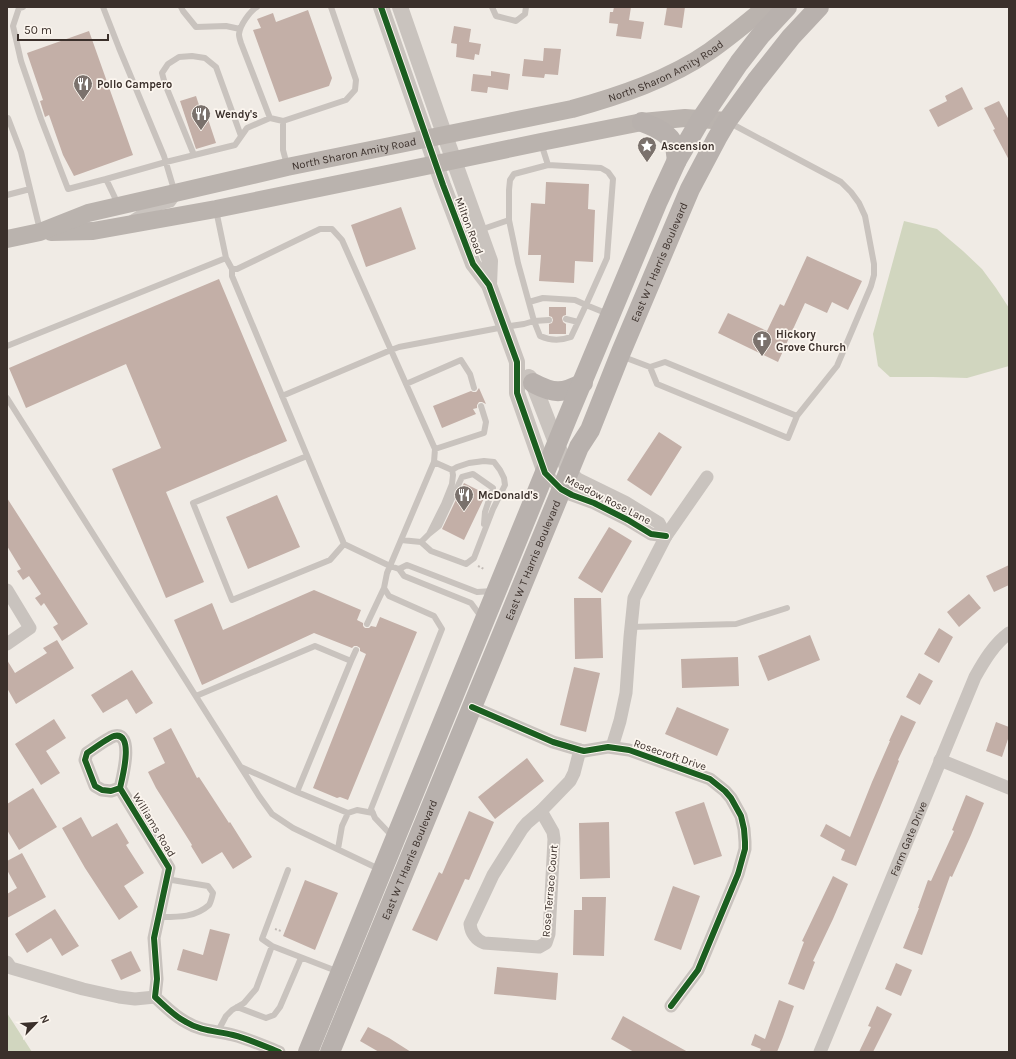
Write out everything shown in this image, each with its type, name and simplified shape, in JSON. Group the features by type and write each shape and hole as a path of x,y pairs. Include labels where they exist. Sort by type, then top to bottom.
{"main road":[{"name":"North Sharon Amity Road","path":"7,240 40,232 88,213 175,192 426,138 572,109 619,95 652,82 687,65 710,51 766,7"},
{"name":"East W T Harris Boulevard","path":"330,1052 484,621 655,208 677,160 701,119 739,63 760,36 787,7"},
{"name":"East W T Harris Boulevard","path":"308,1052 382,870 402,849 472,707 579,447 590,430 619,356 690,189 727,121 773,59 791,37 820,7"},
{"name":"North Sharon Amity Road","path":"40,232 93,231 216,209 642,122 685,118 727,121"},
{"path":"642,122 660,131 671,140 675,147 677,160"},
{"path":"533,383 550,391 559,391 570,389 583,383"}],"street":[{"name":"Milton Road","path":"381,7 426,138 473,264 489,286 517,362 533,383 557,445 570,471"},
{"name":"Milton Road","path":"400,7 490,261 489,286"},
{"name":"Milton Road","path":"517,362 516,393 545,473"},
{"name":"Meadow Rose Lane","path":"570,471 578,479 624,502 659,523 666,536"},
{"name":"Meadow Rose Lane","path":"545,473 561,490 594,503 628,520 651,534 666,536"},
{"path":"612,747 626,694 634,598 666,536 707,477"},
{"path":"7,590 30,628 7,644"},
{"name":"Farm Gate Drive","path":"820,1052 975,677 992,650 1009,633"},
{"name":"Rosecroft Drive","path":"472,707 553,742 580,750 603,747 629,750 710,779 731,798 740,816 744,829 745,849 738,874 698,970 671,1006"},
{"name":"Rose Terrace Court","path":"540,811 553,832 554,839 549,934 546,943 539,946 479,942 470,928 470,924 493,875 522,829 540,811 570,781 574,773 580,750"},
{"path":"940,760 1009,788"},
{"name":"Williams Road","path":"120,788 169,868 154,938 157,979 155,997"},
{"path":"7,962 11,968 83,989 135,999 155,997 174,1015 186,1023 202,1030 218,1031 252,1040 279,1052"}],"lane":[{"path":"23,7 19,8 13,26 21,61 41,119 68,189 235,145 247,128 270,118 283,121 346,100 355,90 356,80 331,7"},
{"path":"103,7 166,162 175,192 175,200 172,204 139,213 120,226"},
{"path":"182,7 183,11 196,27 226,26 240,29"},
{"path":"256,7 246,18 239,34 241,43 270,118"},
{"path":"492,7 496,16 516,21 525,14 526,7"},
{"path":"194,155 165,84 162,73 168,64 179,57 192,56 205,58 216,67 241,136"},
{"path":"8,118 21,152 40,232"},
{"path":"283,121 283,150 288,167"},
{"path":"650,367 657,384 788,438 797,416 837,366 871,286 874,275 874,264 864,216 851,192 841,182 727,121"},
{"path":"541,142 548,165"},
{"path":"548,165 602,168 608,172 613,179 607,258 571,337 561,340 547,339 540,336 534,321 518,263 509,220 510,180 514,174 548,165"},
{"path":"106,179 119,206"},
{"path":"7,196 30,189"},
{"path":"216,209 226,258 232,269 232,276 344,544 399,569 404,576 471,603 484,621"},
{"path":"479,230 509,220"},
{"path":"232,269 237,269 320,229 332,229 342,240 435,449 434,462 390,566 384,588 367,624"},
{"path":"7,346 226,258"},
{"path":"529,302 543,298 575,300 610,315"},
{"path":"566,319 578,322"},
{"path":"282,396 391,350 534,321 549,320"},
{"path":"619,356 650,367 665,362 797,416"},
{"path":"406,384 461,360 470,374 474,388"},
{"path":"7,398 272,814 293,828 382,870"},
{"path":"435,449 484,433 486,422 481,406"},
{"path":"307,456 192,503 232,600 330,560 344,544"},
{"path":"401,540 421,542 431,551 466,564 474,558 493,509 505,485 504,478 494,462 484,460 469,463 452,470 434,462"},
{"path":"429,534 452,484 452,470"},
{"path":"421,542 439,526 462,477 473,474 493,488 485,512 483,534"},
{"path":"399,569 407,565 477,592 496,591"},
{"path":"384,588 389,596 434,616 442,629 371,809 375,818 402,849"},
{"path":"631,627 736,624 788,608"},
{"path":"196,696 315,646 351,661"},
{"path":"297,792 356,650"},
{"path":"241,767 348,813 356,810 373,813"},
{"path":"338,850 342,826 348,813"},
{"path":"288,870 262,938 272,946 340,973"},
{"path":"158,917 184,917 196,913 210,904 213,893 208,886 166,879"},
{"path":"218,1031 226,1016 232,1010 244,1003 256,989 272,946"},
{"path":"237,1007 266,1018 274,1015 280,1007 301,958"}],"green space":[{"path":"904,221 937,229 982,269 996,288 1009,308 1009,366 967,378 890,377 878,366 873,334"},
{"path":"7,1013 32,1052 7,1052"}],"building":[{"path":"614,7 631,7 629,20 644,22 641,39 616,36 618,24 609,23 610,12 613,12"},
{"path":"667,7 685,7 682,28 664,25"},
{"path":"308,10 332,78 329,86 279,102 253,30 261,28 257,19 273,13 276,22"},
{"path":"454,26 471,29 469,42 481,44 479,55 475,54 474,60 456,57 457,44 451,43"},
{"path":"89,31 133,155 74,176 63,155 49,115 45,117 40,101 43,100 27,53"},
{"path":"544,48 561,49 558,75 545,74 544,78 522,76 524,59 543,61"},
{"path":"491,71 510,74 508,90 488,87 487,93 471,91 473,74 491,76"},
{"path":"962,87 973,109 938,127 929,110 947,101 945,96"},
{"name":"Wendy's","path":"196,96 204,120 208,119 216,143 196,149 180,101"},
{"path":"999,101 1009,120 1009,160 993,130 995,129 984,108"},
{"path":"546,182 589,184 588,209 595,210 593,262 575,261 574,283 539,281 541,255 528,255 531,203 545,204"},
{"path":"401,207 416,249 366,267 351,225"},
{"path":"807,256 862,281 848,310 832,302 827,313 805,303 778,362 718,333 728,313 767,331 780,304 784,306"},
{"path":"219,279 287,441 166,492 204,582 166,598 112,469 161,448 126,364 26,408 9,368"},
{"path":"549,307 566,307 566,315 562,318 563,322 566,324 566,334 549,334 549,324 552,323 553,320 552,317 549,316"},
{"path":"479,388 486,404 479,402 477,408 473,409 476,414 442,428 433,406 471,391 476,392"},
{"path":"659,432 682,447 651,496 627,480"},
{"name":"McDonald's","path":"464,483 486,494 464,540 442,529"},
{"path":"277,495 300,547 248,569 226,517"},
{"path":"7,498 88,624 62,641 53,627 58,624 44,603 41,606 35,598 41,594 29,576 23,580 17,571 21,569 7,546"},
{"path":"609,527 632,541 602,593 578,578"},
{"path":"1009,565 1009,585 994,592 986,576"},
{"path":"314,590 361,610 357,620 363,623 365,628 369,628 371,626 376,627 380,617 417,632 348,800 340,797 337,798 313,788 366,654 360,651 360,648 357,646 352,648 314,633 202,685 174,620 212,603 223,630"},
{"path":"969,594 981,608 959,627 947,612"},
{"path":"574,598 601,598 603,658 575,659"},
{"path":"939,628 953,637 939,663 924,654"},
{"path":"810,635 820,660 768,681 758,656"},
{"path":"57,640 74,668 16,704 7,688 7,660 15,673 47,653 43,648"},
{"path":"738,657 739,686 682,688 681,659"},
{"path":"574,667 600,673 586,732 560,725"},
{"path":"132,670 153,703 136,714 127,699 103,713 91,695"},
{"path":"919,673 933,681 920,705 906,697"},
{"path":"677,707 729,729 717,756 665,734"},
{"path":"901,715 916,722 898,760 899,761 856,866 841,860 845,850 820,836 826,824 850,837"},
{"path":"54,719 66,738 46,751 60,773 41,785 15,744"},
{"path":"996,722 1009,727 1009,736 1002,757 986,751"},
{"path":"171,728 197,778 199,777 252,857 233,869 222,852 202,864 148,772 165,763 153,738"},
{"path":"527,758 544,781 495,819 478,797"},
{"path":"33,788 57,827 19,850 7,830 7,804"},
{"path":"966,795 984,803 952,877 950,876 922,955 903,948 919,908 928,880 931,881 954,831 952,830"},
{"path":"704,802 722,856 694,865 675,812"},
{"path":"469,811 494,822 469,880 465,879 437,941 412,930 439,872 442,874"},
{"path":"81,817 92,837 117,823 129,843 126,845 144,873 124,886 138,907 119,920 85,868 62,828"},
{"path":"609,822 610,878 580,879 579,823"},
{"path":"22,853 46,897 7,918 7,894 17,888 7,870 7,861"},
{"path":"833,876 848,884 813,961 815,962 804,990 788,984 804,942 802,941"},
{"path":"305,880 338,893 315,950 283,936"},
{"path":"673,886 700,896 681,950 654,940"},
{"path":"582,897 606,897 604,956 573,955 574,910 582,910"},
{"path":"55,909 79,946 62,956 51,938 27,953 15,934"},
{"path":"210,929 230,934 217,981 177,970 183,949 203,955"},
{"path":"131,951 141,971 121,980 111,960"},
{"path":"896,963 912,970 901,996 885,989"},
{"path":"497,967 558,973 556,1000 494,994"},
{"path":"779,1000 794,1006 783,1037 777,1052 759,1052 761,1049 751,1045 755,1034 765,1039"},
{"path":"877,1006 892,1014 873,1052 859,1052 871,1027 868,1026"},
{"path":"623,1016 688,1052 634,1052 611,1039"},
{"path":"368,1027 411,1052 379,1052 360,1041"}],"cycle path":[{"path":"381,7 443,185 473,264 489,285 517,362 517,393 545,473 561,489 572,495 594,503 628,520 651,534 666,536"},
{"path":"472,707 553,742 580,750 584,751 608,747 629,750 710,779 731,798 741,816 744,829 745,849 738,874 698,970 671,1006"},
{"path":"120,788 111,791 102,790 95,786 85,760 87,753 114,736 120,736 124,741 126,748 125,766 120,788 169,868 154,938 157,979 155,997 174,1014 191,1025 239,1037 279,1052"}],"place":[{"name":"Pollo Campero","path":"83,101"},
{"name":"Wendy's","path":"201,131"},
{"name":"Ascension","path":"647,163"},
{"name":"Hickory Grove Church","path":"762,357"},
{"name":"McDonald's","path":"464,512"}]}
